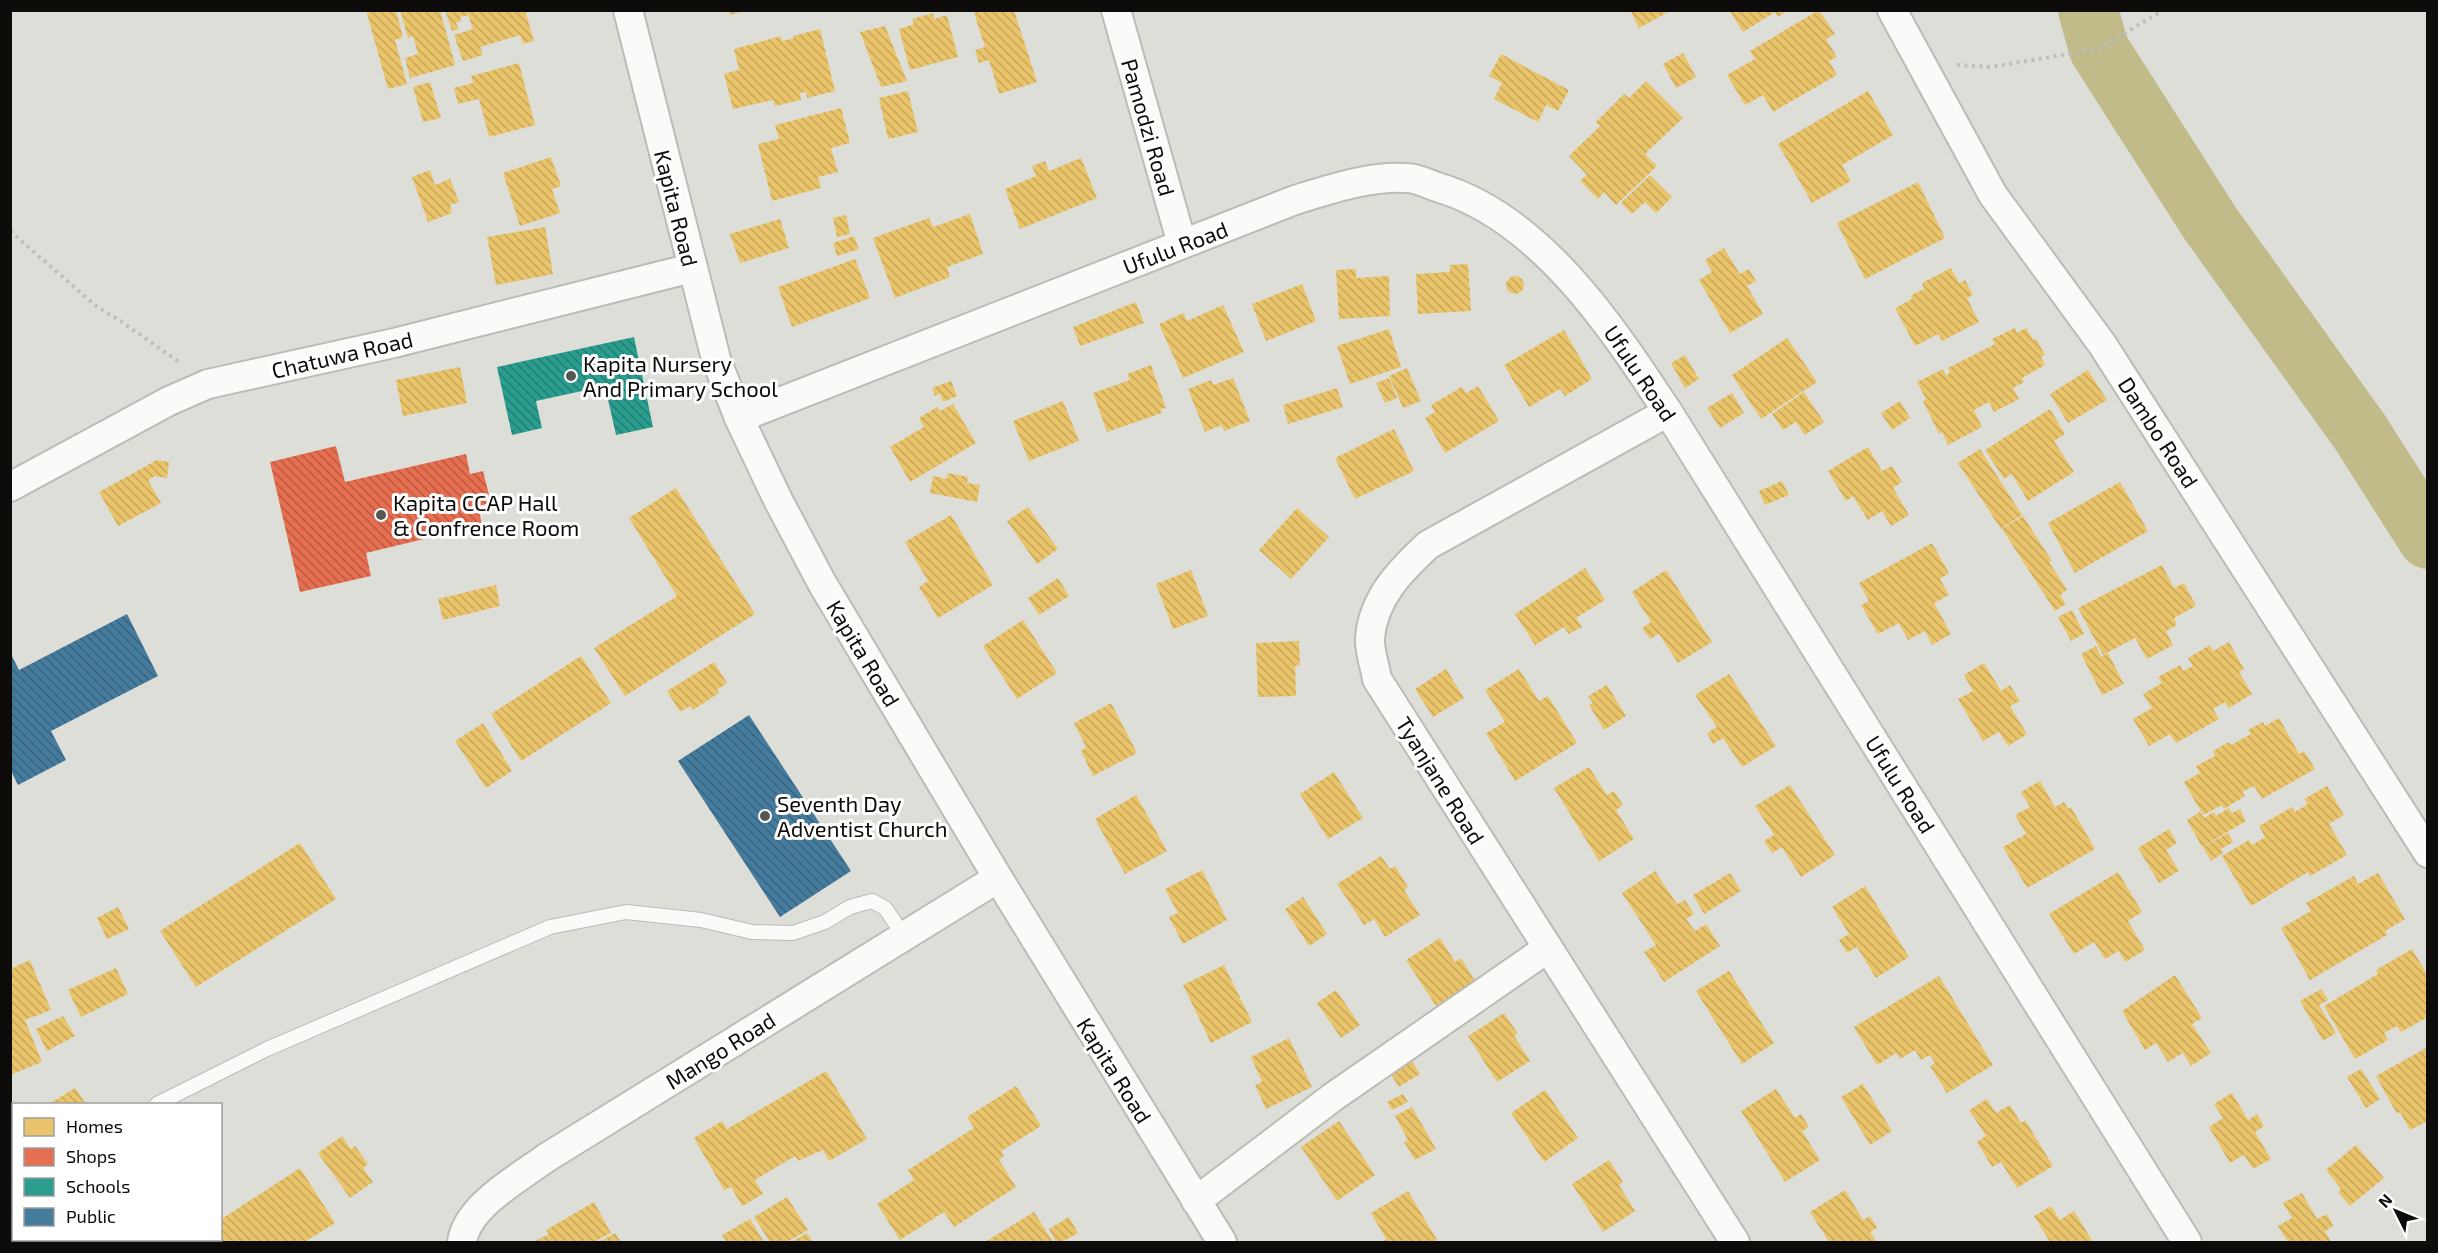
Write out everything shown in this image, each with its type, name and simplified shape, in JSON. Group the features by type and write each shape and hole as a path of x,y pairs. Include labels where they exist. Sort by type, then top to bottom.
{"street":[{"name":"Kapita Road","path":"628,10 716,359 739,417 778,500 822,583 998,878 1222,1242"},
{"name":"Pamodzi Road","path":"1116,10 1182,244"},
{"name":"Dambo Road","path":"1892,10 1993,195 2102,344 2427,853"},
{"name":"Ufulu Road","path":"739,417 1295,200 1354,182 1408,178 1457,192 1500,217 1539,248 1604,318 1668,412 2187,1242"},
{"name":"Chatuwa Road","path":"10,487 169,401 208,384 394,343 692,268"},
{"name":"Tyanjane Road","path":"1668,412 1428,545 1401,570 1380,600 1370,638 1377,679 1735,1242"},
{"name":"Mango Road","path":"462,1242 463,1235 475,1215 492,1197 546,1158 998,878"},
{"path":"1196,1201 1333,1097 1548,948"}],"lane":[{"path":"159,1103 267,1049 550,927 626,912 701,920 752,932 793,933 825,922 850,907 872,901 885,908 904,936"}],"path":[{"path":"1921,64 1991,67 2099,49 2163,10"},
{"path":"10,231 96,306 208,384"}],"building: Homes":[{"path":"366,10 396,10 403,37 395,40 407,84 388,89"},
{"path":"400,10 440,10 455,65 410,78 405,58 418,54 413,36 408,38"},
{"path":"445,10 525,10 534,41 523,44 520,35 480,47 483,55 463,61 454,35 473,29 468,15 460,17 461,21 456,23 459,29 452,31"},
{"path":"729,10 744,10 744,11 730,15"},
{"path":"982,10 1014,10 1037,82 999,94 989,60 979,63 975,50 985,47 974,13"},
{"path":"1630,10 1672,10 1639,28"},
{"path":"1729,10 1788,10 1778,17 1775,12 1743,32"},
{"path":"1819,10 1835,34 1826,39 1837,57 1829,61 1837,75 1773,112 1763,95 1745,105 1727,75 1755,59 1750,51"},
{"path":"933,13 934,19 947,15 958,57 910,70 899,29 914,24 912,19"},
{"path":"885,26 907,81 881,87 860,32"},
{"path":"820,29 835,91 807,98 806,92 800,93 801,100 775,106 773,100 733,109 724,74 739,70 734,49 781,36 782,41"},
{"path":"1683,53 1696,77 1676,88 1663,64"},
{"path":"1501,54 1569,90 1558,111 1546,105 1538,122 1494,99 1502,83 1489,76"},
{"path":"519,63 535,125 489,137 479,99 458,104 454,88 473,83 471,76"},
{"path":"1646,81 1683,118 1645,154 1657,166 1616,205 1604,192 1598,199 1580,181 1587,175 1569,156 1600,126 1596,122 1624,94 1629,98"},
{"path":"430,82 441,118 423,122 413,87"},
{"path":"908,91 918,132 888,139 879,98"},
{"path":"1868,91 1893,135 1842,165 1851,181 1812,203 1778,144"},
{"path":"841,108 850,143 831,148 838,172 818,177 821,188 772,201 758,144 779,139 775,125"},
{"path":"551,157 561,186 552,189 560,213 520,226 503,173"},
{"path":"1081,158 1097,198 1020,229 1005,189 1036,176 1032,166 1045,161 1049,171"},
{"path":"430,170 435,185 450,179 459,202 450,205 452,213 428,222 412,177"},
{"path":"1650,175 1672,197 1656,213 1645,202 1632,214 1621,203"},
{"path":"1918,182 1945,238 1865,279 1837,223"},
{"path":"970,214 983,254 947,267 950,277 895,298 873,238 929,218 933,227"},
{"path":"846,215 850,234 837,237 833,218"},
{"path":"780,219 789,248 740,263 730,234"},
{"path":"545,227 553,274 496,285 487,237"},
{"path":"854,236 859,249 837,256 833,243"},
{"path":"1724,248 1740,274 1749,269 1756,281 1747,286 1763,314 1730,333 1699,280 1712,272 1705,260"},
{"path":"855,259 870,298 792,327 778,287"},
{"path":"1468,264 1471,311 1418,314 1416,274 1450,272 1450,265"},
{"path":"1951,268 1959,283 1965,280 1973,295 1967,298 1979,322 1942,341 1938,334 1915,346 1895,308 1912,299 1911,295 1924,289 1922,283"},
{"path":"1356,269 1356,278 1389,276 1390,316 1339,319 1336,270"},
{"path":"1515,276 1521,279 1524,285 1521,291 1515,294 1509,291 1506,285 1509,279"},
{"path":"1302,284 1316,321 1266,341 1252,304"},
{"path":"1136,302 1144,323 1080,346 1073,327"},
{"path":"1223,305 1244,352 1183,378 1159,324 1184,313 1187,321"},
{"path":"2015,328 2017,333 2026,328 2033,340 2036,339 2045,355 2041,357 2045,365 2022,378 2024,382 2013,388 2019,399 1994,412 1989,402 1974,410 1982,427 1948,445 1942,432 1939,434 1923,401 1926,399 1917,382 1943,369 1946,375 1950,373 1948,368 1995,344 1992,339"},
{"path":"1389,329 1401,367 1350,384 1337,346"},
{"path":"1564,330 1592,379 1565,396 1560,389 1529,407 1504,365"},
{"path":"1787,338 1817,382 1761,419 1732,375"},
{"path":"1685,355 1699,379 1685,388 1671,363"},
{"path":"1151,365 1166,408 1161,409 1162,413 1107,432 1093,393 1130,380 1127,374"},
{"path":"460,367 467,403 403,416 396,380"},
{"path":"1407,368 1421,401 1403,408 1389,376"},
{"path":"2088,370 2107,400 2068,423 2050,394"},
{"path":"1233,378 1250,421 1224,431 1222,425 1205,432 1188,389 1211,380 1213,385"},
{"path":"1389,378 1397,398 1385,403 1376,383"},
{"path":"951,381 957,396 943,402 940,394 935,396 932,388"},
{"path":"1478,386 1499,421 1445,453 1425,418 1435,412 1431,405 1462,387 1466,393"},
{"path":"1337,388 1343,407 1288,424 1283,405"},
{"path":"1804,392 1824,422 1805,435 1796,422 1783,430 1772,414"},
{"path":"1732,393 1744,413 1720,428 1707,408"},
{"path":"1063,401 1079,441 1029,461 1013,421"},
{"path":"1900,401 1910,418 1892,430 1881,413"},
{"path":"953,404 976,443 910,482 890,447 924,427 919,418 937,407 940,411"},
{"path":"2050,409 2065,434 2054,441 2074,472 2028,501 2012,474 2004,479 1985,450"},
{"path":"1394,429 1414,471 1355,499 1335,458"},
{"path":"1868,447 1882,471 1892,466 1902,482 1893,488 1909,515 1891,526 1882,511 1868,520 1853,496 1846,501 1828,471"},
{"path":"1980,449 2022,515 2001,529 1958,463"},
{"path":"157,460 169,462 167,478 155,476 148,480 161,503 118,526 99,492"},
{"path":"948,473 968,477 967,483 980,485 977,502 930,493 933,476 947,479"},
{"path":"1782,481 1789,495 1765,505 1759,491"},
{"path":"2120,482 2148,531 2075,573 2048,523"},
{"path":"676,488 755,614 625,696 594,648 677,596 629,518"},
{"path":"1028,507 1058,549 1037,564 1007,521"},
{"path":"1297,508 1329,537 1291,579 1259,550"},
{"path":"951,515 993,585 938,618 919,587 928,581 905,542"},
{"path":"2023,516 2052,561 2049,562 2067,590 2060,595 2066,604 2055,611 2002,529"},
{"path":"1932,543 1949,573 1940,579 1949,595 1934,603 1951,634 1932,645 1925,631 1908,640 1899,623 1878,634 1861,605 1869,601 1859,583"},
{"path":"2162,565 2174,588 2184,583 2196,606 2174,618 2177,625 2166,631 2173,645 2147,659 2135,638 2103,655 2078,608"},
{"path":"1585,568 1605,600 1576,618 1582,627 1569,634 1564,627 1535,645 1515,614"},
{"path":"1191,570 1208,616 1173,629 1156,584"},
{"path":"1666,570 1712,642 1678,663 1659,634 1650,639 1642,628 1651,622 1632,592"},
{"path":"1058,578 1069,596 1039,615 1028,598"},
{"path":"496,585 500,606 443,620 438,599"},
{"path":"2072,610 2084,634 2071,641 2058,617"},
{"path":"1023,620 1057,673 1017,699 983,646"},
{"path":"1299,641 1300,665 1295,666 1296,696 1258,697 1256,643"},
{"path":"2229,642 2244,669 2239,672 2252,694 2229,708 2225,702 2213,709 2219,719 2176,743 2170,734 2149,746 2133,719 2152,708 2143,694 2162,683 2158,677 2180,665 2183,671 2193,666 2188,658 2210,645 2213,651"},
{"path":"2096,646 2101,657 2108,653 2124,684 2102,695 2081,654"},
{"path":"581,656 611,703 521,761 491,714"},
{"path":"714,662 727,683 717,690 719,693 693,710 690,706 680,712 667,691"},
{"path":"1984,663 2001,691 2010,685 2020,701 2010,706 2027,734 2008,746 1999,732 1983,741 1958,699 1973,691 1964,675"},
{"path":"1446,669 1464,698 1433,717 1415,689"},
{"path":"1519,669 1539,701 1548,696 1577,743 1515,781 1486,733 1505,722 1485,690"},
{"path":"1729,674 1776,746 1742,767 1723,738 1713,744 1707,733 1717,727 1695,695"},
{"path":"1607,685 1626,716 1604,730 1589,705 1593,703 1588,696"},
{"path":"1111,703 1137,753 1093,776 1081,751 1086,747 1074,723"},
{"path":"2279,718 2299,754 2304,751 2315,769 2262,799 2254,786 2242,792 2245,796 2224,809 2222,805 2203,815 2184,782 2200,773 2196,766 2215,756 2213,751 2229,742 2231,745 2251,734 2248,730 2263,722 2265,726"},
{"path":"483,723 512,771 486,788 455,741"},
{"path":"1589,767 1607,795 1614,791 1623,805 1616,810 1634,839 1599,861 1554,788"},
{"path":"1334,772 1363,818 1328,839 1300,794"},
{"path":"2040,781 2055,807 2064,802 2068,809 2071,807 2095,849 2027,888 2003,847 2026,834 2015,815 2030,807 2021,792"},
{"path":"1790,785 1835,855 1801,877 1782,847 1772,853 1764,841 1774,835 1755,806"},
{"path":"2327,786 2344,815 2329,824 2347,855 2310,876 2308,872 2251,906 2222,856 2249,840 2252,845 2265,837 2259,826 2292,807 2295,812 2308,804 2304,799"},
{"path":"1136,795 1167,851 1125,874 1095,819"},
{"path":"2229,808 2232,813 2240,809 2246,821 2202,847 2187,820 2200,812 2204,818 2214,812 2216,816"},
{"path":"2169,829 2177,843 2166,850 2179,871 2159,883 2138,848"},
{"path":"2228,833 2233,842 2221,849 2223,853 2211,861 2203,847"},
{"path":"300,843 336,899 196,987 160,931"},
{"path":"1381,856 1390,869 1395,866 1408,887 1404,890 1420,915 1385,937 1374,919 1364,925 1337,884"},
{"path":"1202,870 1227,920 1183,944 1169,917 1178,913 1165,889"},
{"path":"1655,871 1677,904 1685,900 1694,914 1686,919 1695,931 1706,924 1720,946 1664,982 1644,952 1656,945 1622,893"},
{"path":"2118,872 2142,912 2128,921 2145,950 2125,962 2119,951 2105,959 2094,942 2074,954 2049,914"},
{"path":"1730,873 1741,891 1704,914 1693,895"},
{"path":"2378,873 2405,919 2385,931 2387,935 2310,980 2281,928 2311,911 2306,903 2354,876 2358,884"},
{"path":"1865,886 1909,957 1876,978 1857,947 1847,953 1839,940 1849,934 1832,907"},
{"path":"1303,897 1327,934 1309,946 1285,909"},
{"path":"118,907 129,929 107,939 97,918"},
{"path":"1440,938 1455,962 1461,958 1475,981 1436,1006 1406,960"},
{"path":"2412,949 2428,976 2428,1017 2401,1032 2397,1026 2384,1033 2388,1040 2355,1059 2324,1006 2378,974 2376,970"},
{"path":"30,960 51,1010 25,1020 42,1062 10,1075 10,969"},
{"path":"1224,965 1252,1022 1211,1043 1183,985"},
{"path":"116,968 128,994 81,1017 68,990"},
{"path":"1729,971 1774,1043 1742,1064 1696,991"},
{"path":"2175,975 2202,1018 2192,1024 2211,1053 2191,1066 2183,1053 2168,1062 2156,1043 2145,1050 2122,1011"},
{"path":"1939,976 1993,1065 1947,1093 1930,1066 1935,1063 1930,1055 1921,1060 1915,1050 1900,1059 1896,1053 1877,1065 1854,1027"},
{"path":"2321,989 2328,1000 2319,1005 2336,1033 2323,1041 2300,1001"},
{"path":"1336,990 1360,1025 1341,1038 1317,1003"},
{"path":"1504,1013 1518,1034 1514,1036 1530,1061 1497,1082 1468,1036"},
{"path":"63,1016 75,1036 47,1051 36,1029"},
{"path":"1289,1038 1312,1087 1266,1109 1255,1085 1262,1082 1251,1057"},
{"path":"2428,1047 2428,1121 2410,1130 2400,1112 2397,1114 2376,1076"},
{"path":"1410,1058 1420,1074 1399,1087 1389,1071"},
{"path":"2361,1069 2380,1099 2366,1108 2347,1077"},
{"path":"826,1071 867,1139 829,1161 823,1150 798,1161 795,1156 755,1180 763,1194 742,1206 731,1187 724,1190 694,1138 722,1121 727,1129"},
{"path":"1863,1084 1892,1131 1870,1145 1841,1097"},
{"path":"1016,1086 1041,1126 1001,1151 1004,1156 999,1160 1016,1187 954,1227 944,1212 900,1240 877,1204 914,1180 908,1170 974,1128 967,1117"},
{"path":"75,1088 85,1103 51,1103"},
{"path":"1776,1089 1795,1118 1801,1114 1809,1127 1802,1131 1820,1160 1785,1182 1741,1111"},
{"path":"1545,1090 1578,1138 1544,1162 1511,1113"},
{"path":"2232,1093 2248,1120 2257,1114 2264,1126 2255,1132 2271,1159 2253,1169 2244,1155 2230,1163 2209,1127 2223,1118 2214,1104"},
{"path":"1403,1094 1408,1102 1392,1110 1387,1102"},
{"path":"1987,1099 1996,1113 2010,1105 2021,1123 2025,1120 2053,1166 2017,1188 2001,1162 1992,1167 1977,1142 1986,1136 1969,1110"},
{"path":"1412,1107 1436,1149 1415,1160 1404,1142 1408,1140 1395,1116"},
{"path":"12,1117 12,1185 10,1186 10,1118"},
{"path":"1339,1121 1375,1175 1337,1201 1301,1147"},
{"path":"342,1136 351,1149 355,1146 368,1164 363,1168 373,1182 350,1198 318,1153"},
{"path":"2356,1145 2384,1178 2350,1206 2338,1192 2341,1189 2326,1170"},
{"path":"1609,1160 1623,1182 1619,1185 1635,1211 1603,1232 1572,1184"},
{"path":"300,1168 335,1223 305,1242 222,1242 222,1219"},
{"path":"1845,1190 1863,1220 1870,1216 1877,1228 1870,1232 1877,1242 1829,1242 1810,1212"},
{"path":"1408,1191 1437,1240 1432,1242 1381,1242 1386,1239 1371,1213"},
{"path":"2302,1193 2317,1219 2327,1214 2333,1226 2325,1231 2331,1242 2288,1242 2278,1226 2292,1218 2283,1203"},
{"path":"787,1197 808,1230 787,1242 770,1242 754,1217"},
{"path":"594,1202 611,1233 594,1242 533,1242 549,1234 546,1230"},
{"path":"2051,1206 2060,1220 2074,1211 2093,1242 2050,1242 2034,1216"},
{"path":"1034,1212 1053,1242 985,1242"},
{"path":"1069,1217 1078,1233 1062,1242 1056,1242 1049,1229"},
{"path":"750,1219 764,1242 727,1242 722,1235"},
{"path":"615,1233 621,1242 599,1242"},
{"path":"807,1233 813,1242 791,1242"}],"building: Shops":[{"name":"Kapita CCAP Hall & Confrence Room","path":"336,446 345,482 466,454 470,474 483,471 491,503 478,506 482,525 366,553 371,576 300,592 270,462"}],"building: Schools":[{"name":"Kapita Nursery And Primary School","path":"634,337 653,427 616,435 605,386 536,401 542,428 512,435 497,367"}],"building: Public":[{"path":"127,614 158,676 51,731 66,760 18,785 10,769 10,652 19,670"},
{"name":"Seventh Day Adventist Church","path":"749,715 851,871 780,917 678,761"}],"waterway":[{"path":"2088,10 2099,49 2210,223 2360,432 2428,539"}],"place":[{"name":"Kapita Nursery And Primary School","path":"571,376"},
{"name":"Kapita CCAP Hall & Confrence Room","path":"381,515"},
{"name":"Seventh Day Adventist Church","path":"765,816"}]}
